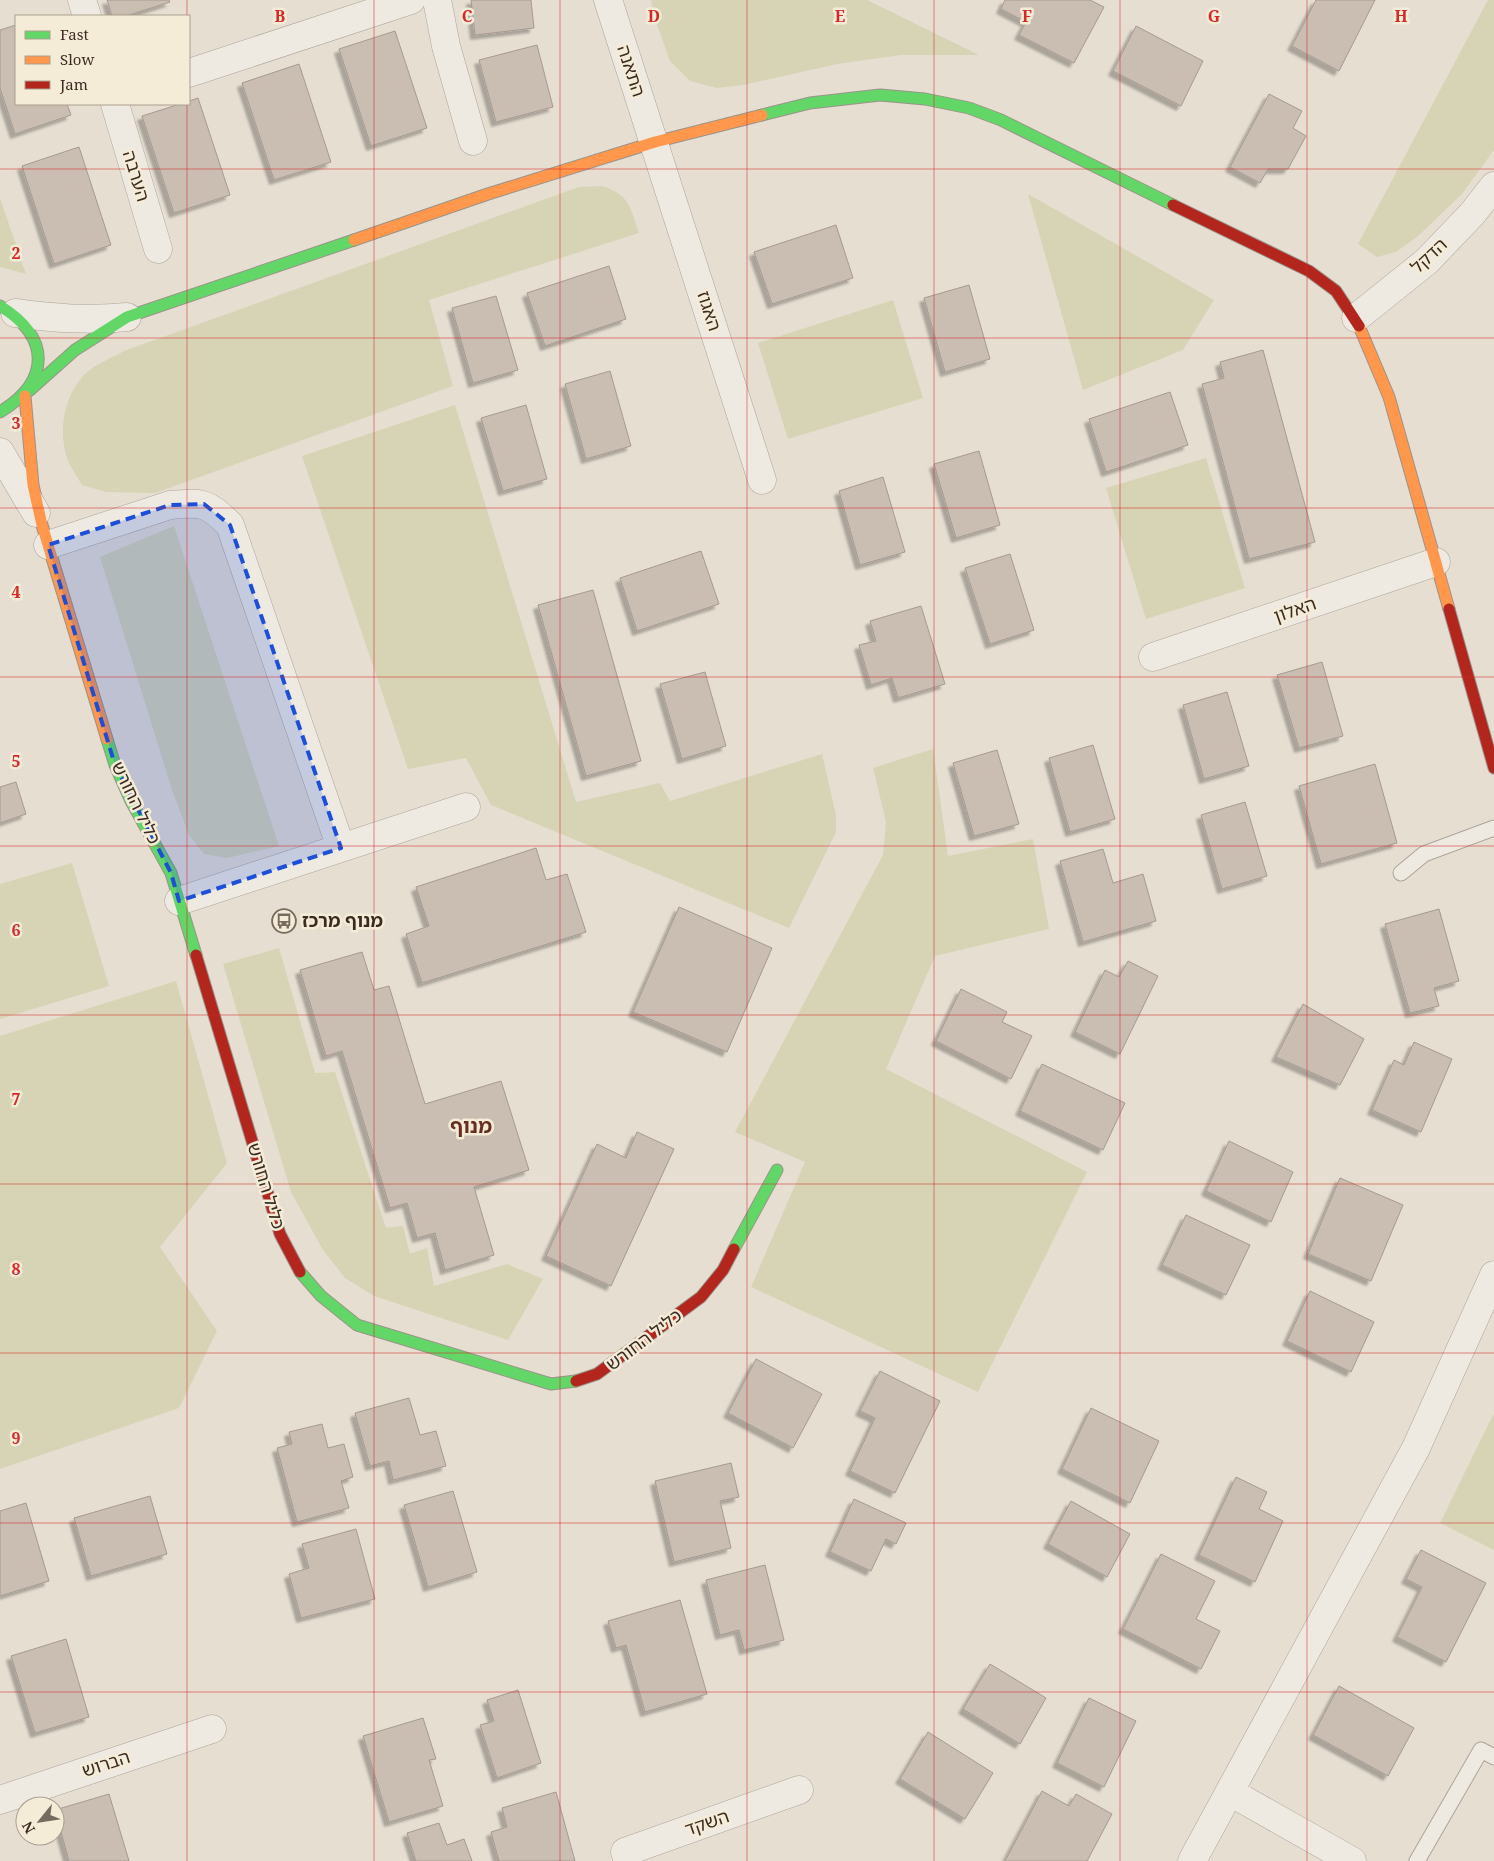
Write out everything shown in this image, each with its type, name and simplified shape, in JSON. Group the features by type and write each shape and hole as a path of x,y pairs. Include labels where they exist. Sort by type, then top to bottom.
{"street":[{"path":"82,0 87,15"},
{"path":"190,73 411,0"},
{"path":"438,0 446,46 473,141"},
{"name":"התאנה","path":"608,0 655,142"},
{"path":"0,412 17,404 52,368 89,338 126,317 488,194 655,142 810,103 880,95 925,99 969,108 1001,120 1309,271 1336,291 1356,318 1389,397 1494,768"},
{"name":"הערבה","path":"115,105 158,249"},
{"name":"האגוז","path":"655,142 762,480"},
{"name":"הדקל","path":"1356,318 1427,261 1472,214 1494,186"},
{"path":"7,310 56,319 92,320 126,317"},
{"path":"7,310 27,325 36,339 40,357 37,375 27,394"},
{"name":"כליל החורש","path":"27,394 33,485 46,535 115,765 131,801 171,873 280,1234 291,1259 313,1289 332,1308 357,1325 551,1384 574,1382 597,1374 701,1297 723,1270 777,1170"},
{"name":"כליל החורש","path":"0,452 46,535"},
{"path":"46,535 170,505 189,503 204,504 218,513 230,525 341,848"},
{"name":"האלון","path":"1153,657 1436,562"},
{"path":"179,901 466,807"},
{"path":"1192,1861 1416,1448 1494,1275"},
{"name":"הברוש","path":"0,1800 212,1729"},
{"name":"השקד","path":"628,1861 625,1852 799,1790"},
{"path":"1230,1792 1352,1861"}],"lane":[{"path":"1401,872 1424,854 1494,828"},
{"path":"1417,1861 1481,1750 1494,1757"}],"highlighted area":[{"path":"204,504 230,525 341,848 179,901 171,873 115,765 48,545 170,505"}],"shaded area":[{"path":"651,0 867,0 979,55 901,55 837,64 743,85 717,88 690,81 670,61 655,19"},
{"path":"1488,0 1494,0 1494,150 1462,194 1417,237 1396,252 1377,257 1358,244"},
{"path":"602,186 618,193 628,203 639,233 429,300 453,386 155,493 106,492 82,485 70,465 64,447 63,436 67,403 84,375 103,362 124,351 579,187"},
{"path":"1028,194 1214,300 1183,350 1083,390"},
{"path":"0,198 26,274 0,267"},
{"path":"893,300 923,398 788,439 758,343"},
{"path":"455,405 576,802 660,783 670,801 822,754 836,815 836,832 789,928 491,805 466,758 408,769 302,456"},
{"path":"1206,458 1245,588 1146,619 1106,488"},
{"path":"174,526 279,846 227,858 204,854 189,835 172,790 100,557"},
{"path":"933,749 948,856 1033,839 1049,929 935,956 886,1069 1087,1172 978,1392 751,1287 805,1162 735,1132 883,855 886,822 873,768"},
{"path":"72,863 109,986 0,1019 0,884"},
{"path":"279,948 315,1073 335,1072 386,1228 403,1226 410,1254 427,1248 434,1286 507,1264 543,1279 508,1340 374,1296 345,1278 323,1250 291,1192 223,964"},
{"path":"176,981 227,1163 160,1247 217,1331 179,1408 0,1469 0,1036"},
{"path":"1494,1413 1494,1550 1440,1523"}],"building":[{"path":"107,0 169,0 170,2 129,15 112,15"},
{"path":"471,0 531,0 534,28 475,35"},
{"path":"1005,0 1090,0 1104,7 1074,63 1019,35 1026,22 1001,9"},
{"path":"1316,0 1375,0 1339,71 1292,46"},
{"path":"15,25 15,105 67,105 71,115 15,134 0,88 0,30"},
{"path":"1136,26 1203,61 1181,106 1113,71"},
{"path":"395,31 427,128 371,146 339,49"},
{"path":"537,45 553,107 496,122 479,60"},
{"path":"299,64 331,162 274,180 242,83"},
{"path":"1269,94 1302,111 1293,128 1306,136 1288,169 1268,169 1260,183 1230,167"},
{"path":"198,98 230,195 174,213 142,116 177,105 190,105 190,101"},
{"path":"79,147 111,245 54,264 22,166"},
{"path":"836,225 853,278 772,304 754,252"},
{"path":"609,266 626,319 545,346 527,293"},
{"path":"969,285 990,359 945,372 924,298"},
{"path":"496,296 518,370 473,383 452,308"},
{"path":"1263,350 1315,542 1249,559 1202,384 1224,378 1220,362"},
{"path":"610,371 631,446 586,459 565,384"},
{"path":"1170,392 1188,445 1106,472 1089,419"},
{"path":"526,405 547,479 503,491 481,418"},
{"path":"979,451 1000,525 956,538 934,464"},
{"path":"883,477 905,552 860,565 839,491"},
{"path":"701,551 719,604 637,631 620,578"},
{"path":"1010,554 1034,630 990,644 965,568"},
{"path":"593,590 641,761 586,776 538,605"},
{"path":"921,606 945,684 898,698 892,678 871,685 859,645 876,641 870,621"},
{"path":"1322,662 1343,736 1299,748 1277,675"},
{"path":"705,672 726,746 682,759 660,684"},
{"path":"1227,692 1249,766 1204,779 1183,705"},
{"path":"1093,745 1115,819 1070,832 1049,758"},
{"path":"997,750 1019,824 974,836 953,763"},
{"path":"1375,764 1397,843 1321,864 1299,786"},
{"path":"16,782 26,814 0,823 0,787"},
{"path":"1245,802 1267,876 1222,889 1201,815"},
{"path":"536,848 546,880 567,874 586,932 422,983 406,934 429,926 416,887"},
{"path":"1103,849 1113,883 1143,874 1156,921 1083,942 1060,861"},
{"path":"679,907 772,948 727,1052 633,1012"},
{"path":"1439,909 1459,981 1434,988 1439,1006 1410,1013 1385,924"},
{"path":"362,952 374,990 389,986 425,1104 501,1081 529,1170 474,1187 494,1255 445,1270 435,1233 417,1238 407,1203 390,1208 342,1051 326,1056 300,970"},
{"path":"1128,961 1158,976 1120,1054 1075,1032 1105,970 1119,977"},
{"path":"961,989 1007,1012 1002,1022 1032,1036 1011,1079 936,1041"},
{"path":"1303,1004 1364,1039 1340,1085 1276,1057"},
{"path":"1414,1042 1452,1059 1421,1132 1372,1110 1394,1060 1404,1065"},
{"path":"1042,1064 1125,1103 1103,1150 1020,1111"},
{"path":"637,1132 674,1149 611,1286 546,1256 597,1144 626,1158"},
{"path":"1229,1141 1293,1172 1271,1222 1206,1191"},
{"path":"1340,1178 1403,1205 1371,1281 1308,1254"},
{"path":"1186,1215 1250,1245 1226,1295 1162,1265"},
{"path":"1310,1291 1374,1322 1351,1372 1287,1341"},
{"path":"756,1359 822,1394 793,1448 728,1413"},
{"path":"880,1371 940,1401 895,1493 850,1471 875,1418 860,1411"},
{"path":"409,1398 420,1435 436,1431 446,1466 393,1480 389,1461 370,1466 355,1413"},
{"path":"1091,1408 1159,1441 1130,1503 1062,1469"},
{"path":"322,1424 328,1448 344,1444 353,1477 341,1481 349,1508 297,1522 277,1448 292,1444 289,1432"},
{"path":"731,1463 739,1497 720,1501 731,1548 674,1562 655,1481"},
{"path":"1236,1477 1267,1492 1259,1509 1283,1521 1255,1582 1199,1555"},
{"path":"453,1491 477,1572 428,1587 404,1505"},
{"path":"150,1496 167,1554 91,1576 74,1518"},
{"path":"854,1499 906,1523 896,1544 886,1539 871,1571 830,1552"},
{"path":"1071,1501 1130,1534 1107,1577 1048,1544"},
{"path":"26,1503 49,1581 0,1596 0,1511"},
{"path":"356,1529 375,1599 301,1618 289,1574 309,1568 302,1544"},
{"path":"1421,1550 1486,1583 1446,1662 1397,1637 1422,1587 1406,1579"},
{"path":"1161,1554 1215,1581 1196,1619 1220,1631 1201,1669 1123,1629"},
{"path":"765,1565 784,1640 744,1650 739,1630 720,1635 706,1580"},
{"path":"680,1600 707,1694 645,1712 626,1645 616,1648 608,1621"},
{"path":"66,1639 89,1717 35,1733 11,1656"},
{"path":"990,1664 1046,1698 1020,1744 963,1709"},
{"path":"1339,1686 1414,1728 1388,1776 1313,1735"},
{"path":"518,1690 541,1763 497,1778 480,1725 494,1721 487,1700"},
{"path":"1089,1698 1136,1721 1104,1787 1057,1763"},
{"path":"423,1718 436,1759 429,1760 443,1806 389,1822 363,1736"},
{"path":"928,1732 993,1773 965,1819 900,1779"},
{"path":"1042,1791 1069,1806 1076,1794 1112,1814 1087,1861 1005,1861"},
{"path":"556,1792 575,1861 499,1861 491,1832 507,1827 502,1808"},
{"path":"109,1794 129,1861 69,1861 65,1846 65,1807"},
{"path":"439,1823 447,1845 464,1839 472,1861 416,1861 407,1833"}],"traffic: fast":[{"path":"762,115 810,103 880,95 925,99 969,108 1001,120 1173,205"},
{"path":"29,391 75,350 127,317 354,240"},
{"path":"0,306 17,318 29,331 36,345 38,359 36,373 29,387 17,400 0,412"},
{"path":"107,739 115,765 131,801 171,873 196,955"},
{"path":"734,1249 777,1170"},
{"path":"300,1272 321,1296 357,1325 551,1384 576,1381"}],"traffic: slow":[{"path":"354,240 488,194 655,142 762,115"},
{"path":"1359,326 1389,397 1449,609"},
{"path":"25,396 33,485 42,525 107,739"}],"traffic: jam":[{"path":"1173,205 1309,271 1336,291 1359,326"},
{"path":"1449,609 1494,768"},
{"path":"196,955 280,1234 300,1272"},
{"path":"576,1381 597,1374 701,1297 723,1270 734,1249"}],"place":[{"name":"מנוף מרכז","path":"284,921"}],"district":[{"name":"מנוף","path":"471,1126"}]}
